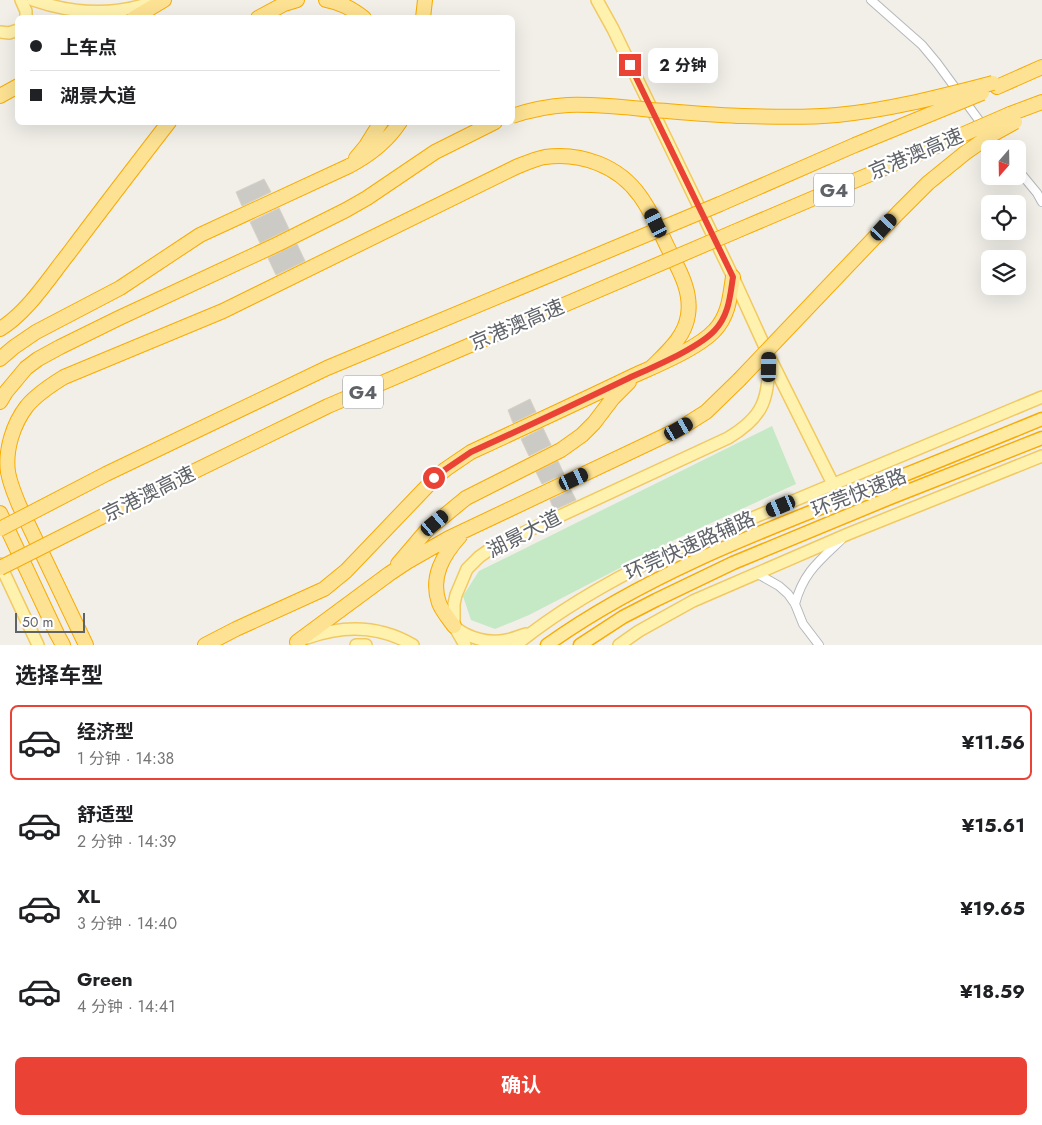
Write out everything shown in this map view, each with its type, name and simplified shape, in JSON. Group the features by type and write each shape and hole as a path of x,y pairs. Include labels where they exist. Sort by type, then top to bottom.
{"highway":[{"path":"139,15 164,0"},
{"path":"264,15 284,4 297,0"},
{"path":"326,0 350,8 360,15"},
{"path":"423,15 425,0"},
{"name":"京港澳高速","path":"0,530 106,474 327,368 720,204 995,85 1042,67"},
{"path":"515,115 568,105 736,116 836,115 864,112 995,85"},
{"path":"0,96 15,88"},
{"name":"京港澳高速","path":"0,568 328,406 934,147 1012,118 1042,102"},
{"path":"294,643 421,554 466,530 679,429 706,412 928,183 1012,118 1042,106"},
{"path":"0,329 12,321 32,300 167,125"},
{"path":"349,166 366,146 379,125"},
{"path":"0,359 36,332 120,288 200,235 349,166 374,151 394,132 398,125"},
{"path":"0,402 26,368 38,359 346,210 435,152 490,125"},
{"path":"86,645 19,506 10,482 8,461 10,443 22,415 34,399 64,377 223,311 516,167 538,159 560,156 590,160 617,173 629,183 648,207 680,273 689,301 685,327 678,339 646,370 625,385 582,435 561,450 466,498 427,530 390,574"},
{"path":"205,645 315,594 336,580 434,478 457,460 646,370 690,348 714,332 722,322 727,310 733,277"},
{"name":"环莞快速路","path":"547,645 613,602 653,581 780,524 1042,419"},
{"name":"环莞快速路","path":"580,645 623,617 733,564 890,498 1042,438"},
{"path":"0,512 57,634 64,645"},
{"path":"454,626 440,605 436,588 441,563 450,548 466,530"}],"main road":[{"path":"21,0 24,4 26,15"},
{"path":"33,0 68,10 93,12 118,11 159,0"},
{"name":"湖景大道","path":"454,626 456,595 467,569 479,557 493,547 728,438 741,430 755,416 764,401 767,391 769,356 733,277 613,29 597,0"},
{"path":"0,32 9,33 15,31"},
{"path":"769,356 833,484"},
{"name":"环莞快速路辅路","path":"516,645 582,597 659,557 1042,397"},
{"path":"619,645 639,631 693,601 848,534 1042,456"},
{"path":"0,564 38,645"},
{"path":"454,626 471,637 494,641 506,640 532,632"},
{"path":"454,626 466,645"},
{"path":"294,643 325,632 354,628 381,632 413,645"},
{"path":"356,645 366,645"}],"street":[{"path":"870,0 922,45 993,140"},
{"path":"1026,180 1042,202"},
{"path":"795,604 798,591 810,571 848,534"},
{"path":"758,574 779,586 788,594 795,604 803,624 819,645"}],"green space":[{"path":"772,426 796,484 674,540 529,615 495,629 471,620 463,596 479,571"}],"building":[{"path":"264,179 271,192 242,206 236,192"},
{"path":"279,208 289,229 260,243 250,222"},
{"path":"297,244 305,261 276,275 268,258"},
{"path":"530,399 536,412 513,423 508,410"},
{"path":"543,428 551,445 529,456 521,439"},
{"path":"558,461 564,474 542,484 536,472"},
{"path":"571,490 576,500 554,510 550,500"}],"route":[{"path":"434,478 457,460 471,452 690,348 714,332 722,322 727,310 733,277 630,65"}]}
